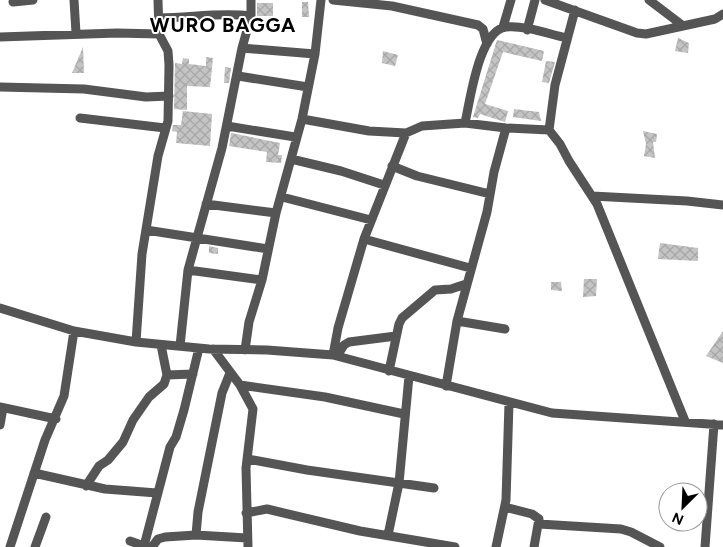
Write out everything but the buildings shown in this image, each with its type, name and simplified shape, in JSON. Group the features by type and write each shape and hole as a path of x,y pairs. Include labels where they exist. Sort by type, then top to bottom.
{"street":[{"path":"13,2 33,0"},
{"path":"74,0 76,33"},
{"path":"136,342 140,269 165,128 168,121 168,51 159,34 158,0"},
{"path":"180,346 188,270 227,126 242,48 251,16 251,0"},
{"path":"245,350 251,314 262,280 276,214 302,120 315,54 321,0"},
{"path":"333,0 392,6 478,25 483,29 487,44"},
{"path":"503,28 511,0"},
{"path":"528,30 535,0"},
{"path":"545,0 637,34 715,19 723,14"},
{"path":"649,0 682,25"},
{"path":"548,130 555,85 575,10"},
{"path":"159,18 193,18 218,14 251,16"},
{"path":"465,123 476,71 487,44 494,33 503,28 528,30 567,38"},
{"path":"0,37 76,33 159,34"},
{"path":"242,48 315,54"},
{"path":"238,76 308,87"},
{"path":"0,87 84,89 146,97 169,96"},
{"path":"80,118 165,128"},
{"path":"302,120 369,131 406,133 422,126 465,123 506,128 548,130 560,144 592,196 626,272 685,421"},
{"path":"227,126 296,138"},
{"path":"446,386 457,321 470,268 487,212 506,128"},
{"path":"335,356 337,334 364,239 384,184 406,133"},
{"path":"291,159 384,184"},
{"path":"392,166 417,176 490,194"},
{"path":"592,196 687,201 723,205"},
{"path":"282,197 371,220"},
{"path":"206,204 276,214"},
{"path":"146,230 196,236 268,249"},
{"path":"364,239 470,268"},
{"path":"188,270 262,280"},
{"path":"389,370 400,320 429,293 466,284"},
{"path":"0,308 74,331 136,342 213,349 335,356 552,413 718,424 705,547"},
{"path":"457,321 505,329"},
{"path":"10,547 45,440 56,419 64,396 74,331"},
{"path":"337,334 344,345"},
{"path":"335,356 344,345 396,336"},
{"path":"86,486 99,466 108,460 124,442 133,420 149,397 162,388 167,375 161,345"},
{"path":"148,547 157,493 170,447 184,410 199,348"},
{"path":"148,547 161,537 196,535 247,543 248,459 253,409 240,385 213,349"},
{"path":"196,535 198,512 222,393 230,373"},
{"path":"167,375 193,374"},
{"path":"388,535 398,483 409,376"},
{"path":"240,385 324,397 404,414"},
{"path":"496,547 505,507 510,403"},
{"path":"0,425 2,407 56,419"},
{"path":"248,459 307,470 434,488"},
{"path":"34,473 86,486 157,493"},
{"path":"505,507 536,516 539,524 534,547"},
{"path":"246,513 267,509 360,531 426,544 455,547"},
{"path":"35,547 46,517"},
{"path":"539,524 621,529 660,547"},
{"path":"130,541 148,547"}],"district":[{"name":"WURO BAGGA","path":"223,25"}]}
